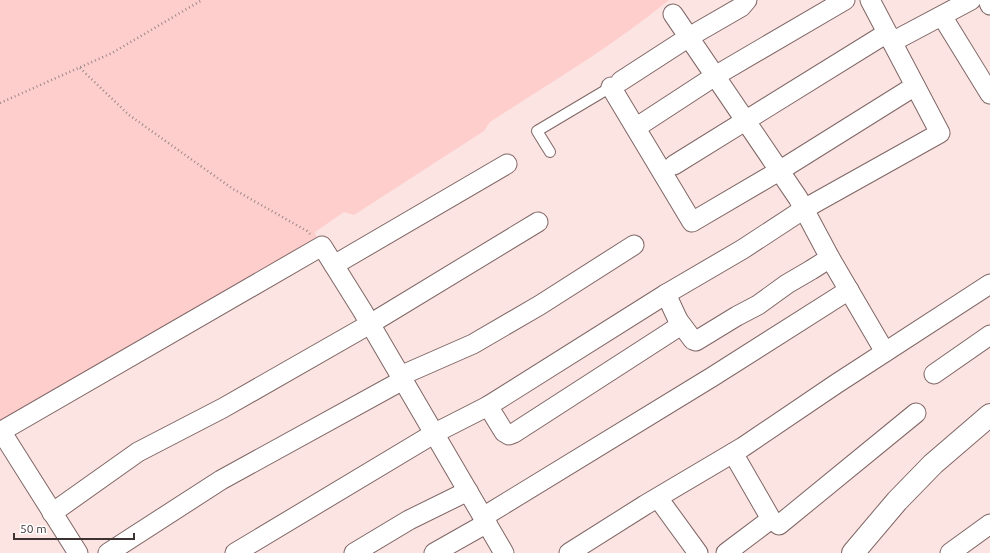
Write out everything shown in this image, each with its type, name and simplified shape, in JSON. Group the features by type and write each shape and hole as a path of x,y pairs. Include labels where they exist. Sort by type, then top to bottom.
{"street":[{"path":"747,0 741,7 689,37 616,84 692,222 779,171 915,86"},
{"path":"643,123 715,76 845,0"},
{"path":"235,553 435,433 488,406 804,209 940,133 870,0"},
{"path":"674,165 890,38 942,16 972,0"},
{"path":"988,0 990,5"},
{"path":"673,14 804,209 830,258 885,352"},
{"path":"942,16 990,94"},
{"path":"334,265 507,164"},
{"path":"52,513 138,452 223,408 370,324 538,222"},
{"path":"108,553 221,480 402,378 473,344 540,305 634,245"},
{"path":"78,553 0,432 322,246 435,433 504,553"},
{"path":"666,294 678,320 693,340 696,341 758,305 787,284 830,258"},
{"path":"569,553 733,454 885,352 990,284"},
{"path":"434,553 849,290"},
{"path":"488,406 504,432 509,435 514,433 675,329 678,326 678,320"},
{"path":"934,374 990,335"},
{"path":"733,454 771,519 779,525 916,414"},
{"path":"853,553 897,501 932,464 990,415"},
{"path":"354,553 409,520 468,491"},
{"path":"658,498 698,553"},
{"path":"726,553 771,519"},
{"path":"950,553 990,524"}],"lane":[{"path":"550,152 537,131 616,84"}],"path":[{"path":"0,103 112,53 202,0"},
{"path":"80,68 129,115 233,189 307,231 322,246"}],"shaded area":[{"path":"0,0 669,0 604,49 490,122 484,131 354,215 344,212 315,232 317,238 0,421"}]}
